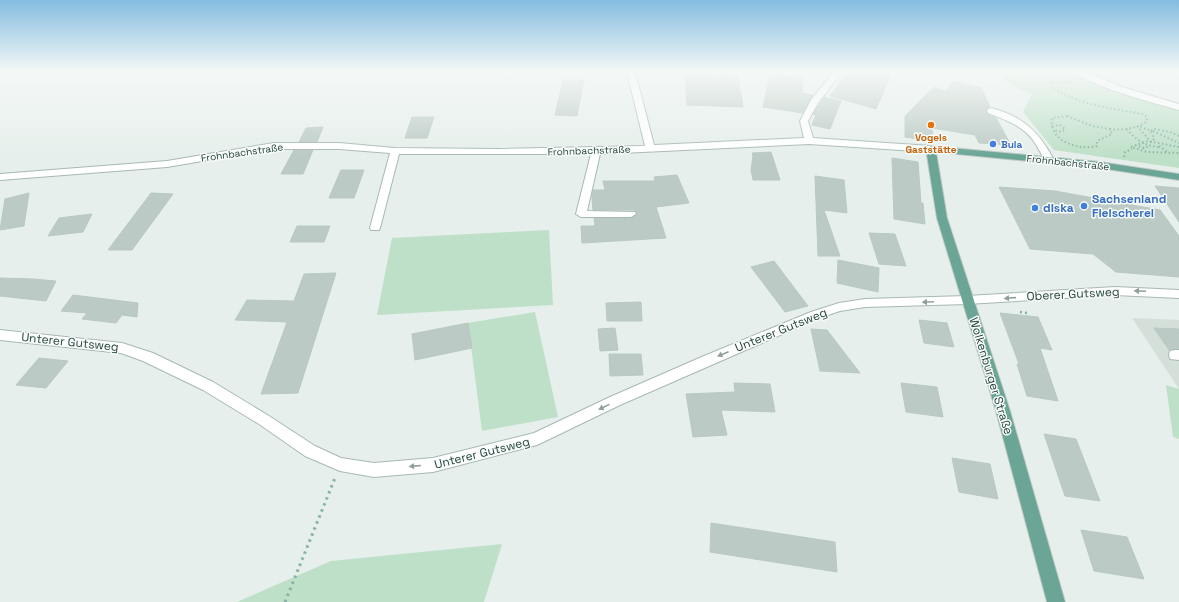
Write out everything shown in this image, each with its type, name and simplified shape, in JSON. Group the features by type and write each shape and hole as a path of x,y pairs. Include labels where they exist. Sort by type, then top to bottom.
{"main road":[{"name":"Frohnbachstraße","path":"931,148 1100,165 1179,177"},
{"name":"Wolkenburger Straße","path":"931,148 942,218 1003,411 1056,602"}],"street":[{"path":"639,100 650,147"},
{"path":"809,141 804,121 816,100"},
{"path":"1157,100 1179,107"},
{"path":"991,111 1017,121 1025,126 1040,143 1049,160"},
{"name":"Frohnbachstraße","path":"0,177 168,164 274,146 339,146 395,151 498,152 596,150 809,141 931,148"},
{"path":"596,150 580,214 631,214"},
{"path":"375,228 395,151"},
{"name":"Oberer Gutsweg","path":"967,300 1115,291 1176,294"},
{"name":"Unterer Gutsweg","path":"0,335 122,348 148,357 208,386 264,420 310,451 340,464 374,470 433,465 537,439 615,401 815,315 839,307 864,304 967,300"}],"path":[{"path":"1078,100 1090,105 1142,114 1147,117 1147,121 1143,125 1127,129 1110,130 1092,126 1067,116 1052,118 1052,128 1056,136 1064,142 1080,147 1091,148 1097,146 1097,141 1112,134 1110,130"},
{"path":"1060,125 1065,130 1060,132 1052,128 1060,125"},
{"path":"1138,126 1179,143"},
{"path":"1138,126 1151,142 1159,145 1179,147"},
{"path":"1152,131 1154,128 1179,136"},
{"path":"1127,129 1134,136 1149,146 1155,148 1159,145"},
{"path":"1151,142 1154,139 1152,131"},
{"path":"1171,146 1173,141"},
{"path":"1134,145 1151,142"},
{"path":"1134,145 1144,148 1149,146"},
{"path":"1134,145 1131,148 1137,150 1169,153 1179,152"},
{"path":"1159,145 1169,153"},
{"path":"284,602 340,464"}],"shaded area":[{"path":"1132,318 1179,320 1179,389"}],"green space":[{"path":"1029,100 1158,100 1179,107 1179,168 1054,150 1023,112"},
{"path":"549,230 553,305 377,315 392,238"},
{"path":"535,312 558,417 482,431 468,323"},
{"path":"1166,385 1179,389 1179,439 1173,437"},
{"path":"502,544 484,602 237,602 331,561"}],"building":[{"path":"558,100 580,100 577,116 555,115"},
{"path":"687,100 742,100 743,107 687,105"},
{"path":"764,100 810,100 803,113 763,107"},
{"path":"822,100 841,101 830,129 812,125 816,115 813,114"},
{"path":"844,100 880,100 876,109"},
{"path":"921,100 987,100 990,107 987,108 987,114 996,118 1011,145 979,143 975,135 932,128 933,141 905,137 905,116"},
{"path":"412,117 434,117 427,138 405,138"},
{"path":"323,127 317,142 299,142 306,128"},
{"path":"294,150 313,150 303,174 281,174"},
{"path":"771,152 780,180 753,180 751,170 752,153"},
{"path":"892,158 918,162 921,203 923,203 925,224 894,219"},
{"path":"341,170 364,170 354,198 329,198"},
{"path":"677,175 689,203 656,207 666,238 582,243 581,226 595,226 594,218 631,218 637,214 635,210 593,210 593,190 605,190 603,181 655,181 654,177"},
{"path":"815,176 844,180 847,213 824,210 840,256 818,256"},
{"path":"1155,186 1179,188 1179,222"},
{"path":"999,187 1055,191 1160,210 1179,236 1179,277 1116,272 1093,254 1030,249"},
{"path":"29,193 24,226 0,230 5,199"},
{"path":"151,193 173,194 132,250 108,250"},
{"path":"92,214 83,232 48,236 59,218"},
{"path":"297,226 330,226 324,242 290,242"},
{"path":"869,233 895,234 906,266 879,264"},
{"path":"838,260 879,268 878,292 837,283"},
{"path":"774,261 808,306 785,312 751,267"},
{"path":"336,273 298,393 261,394 287,322 235,320 247,300 294,301 304,274"},
{"path":"0,278 56,281 46,301 0,296"},
{"path":"73,295 138,303 137,317 122,315 116,323 82,319 87,313 61,311"},
{"path":"641,302 642,321 607,321 606,303"},
{"path":"1000,313 1038,317 1052,350 1040,348 1058,401 1027,396 1017,364 1019,364"},
{"path":"919,320 947,323 954,347 924,343"},
{"path":"468,323 472,348 415,360 412,334"},
{"path":"615,328 618,350 600,351 598,329"},
{"path":"1154,328 1179,329 1179,348 1169,350"},
{"path":"811,329 827,330 860,373 820,371"},
{"path":"609,354 641,354 643,375 610,376"},
{"path":"39,358 68,361 46,388 16,385"},
{"path":"734,383 770,384 775,412 721,410 727,435 693,437 686,394 735,392"},
{"path":"901,383 937,387 943,417 906,412"},
{"path":"1044,434 1076,439 1100,501 1065,496"},
{"path":"952,458 990,464 998,499 959,492"},
{"path":"711,523 835,542 837,572 710,552"},
{"path":"1081,530 1127,537 1144,579 1094,571"}],"place":[{"name":"Vogels Gaststätte","path":"931,125"},
{"name":"Bula","path":"993,144"},
{"name":"Sachsenland Fleischerei","path":"1084,206"},
{"name":"diska","path":"1035,208"}]}
